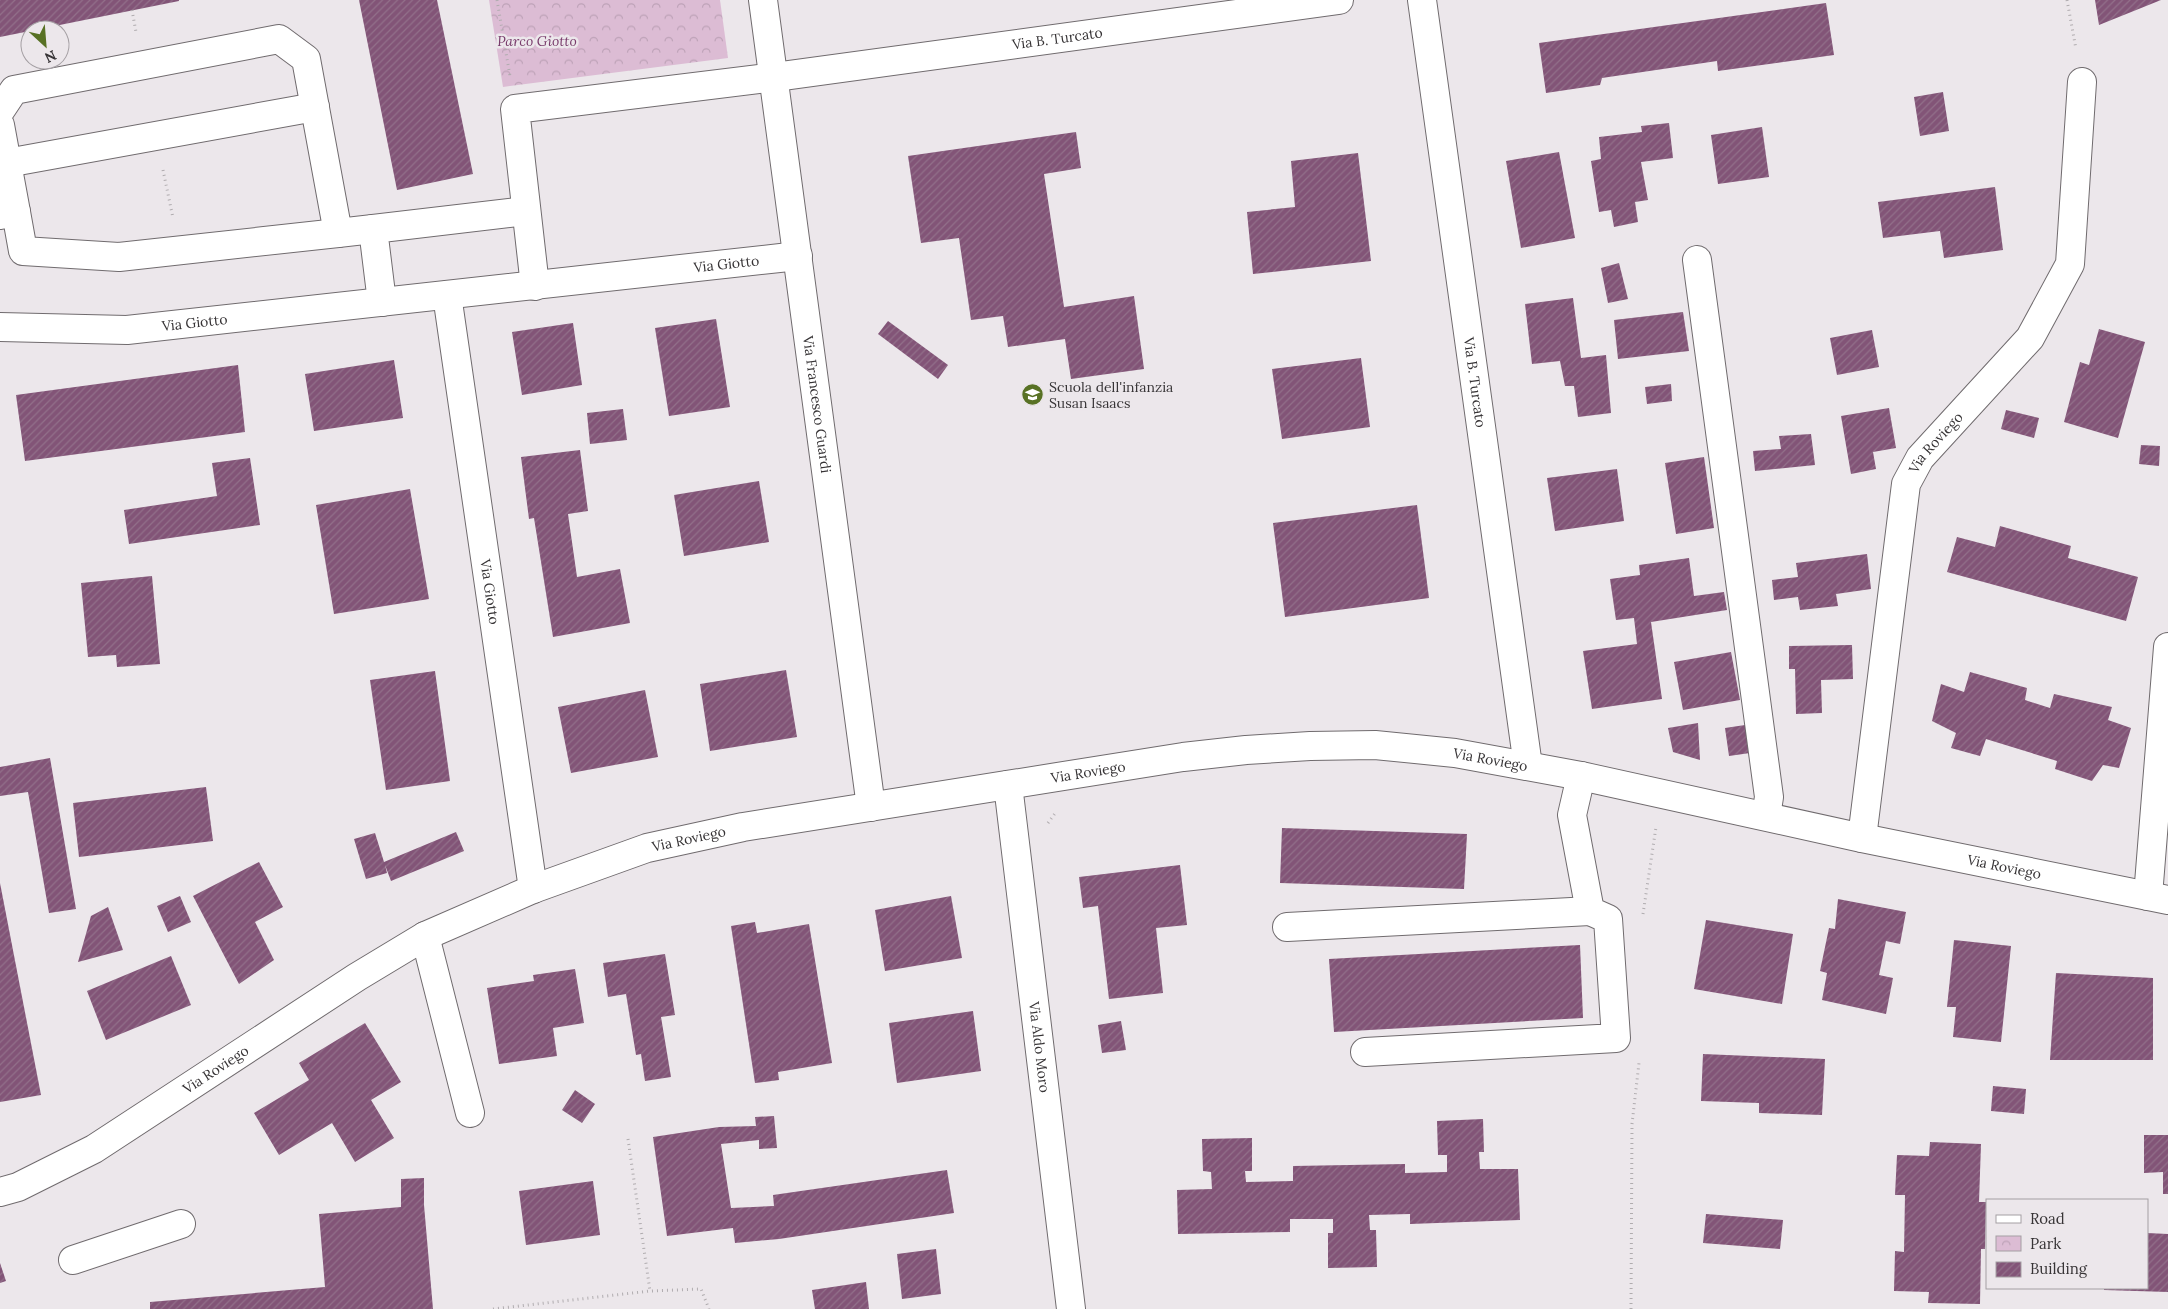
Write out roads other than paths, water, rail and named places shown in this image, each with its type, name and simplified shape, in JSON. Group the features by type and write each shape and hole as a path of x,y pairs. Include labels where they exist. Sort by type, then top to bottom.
{"street":[{"name":"Via Francesco Guardi","path":"764,0 871,807"},
{"name":"Via B. Turcato","path":"526,211 515,109 775,77 1339,0"},
{"name":"Via B. Turcato","path":"1422,0 1528,766"},
{"path":"0,111 14,90 279,40 306,59 338,233"},
{"name":"Via Roviego","path":"1862,838 1906,484 1920,458 2030,338 2070,264 2082,82"},
{"path":"7,163 314,107"},
{"path":"0,125 7,163 8,214 23,251 120,257 526,211 535,286"},
{"path":"373,229 382,302"},
{"name":"Via Giotto","path":"0,327 127,330 798,256"},
{"path":"1697,260 1770,797 1766,816"},
{"name":"Via Giotto","path":"447,295 533,889"},
{"name":"Via Roviego","path":"0,1192 18,1187 94,1149 357,977 425,936 533,889 647,848 743,827 1183,757 1246,750 1310,746 1384,746 1455,753 1581,776 1862,838 2158,898 2168,647"},
{"path":"1581,776 1572,815 1590,911"},
{"name":"Via Aldo Moro","path":"1008,785 1071,1309"},
{"path":"1287,927 1590,911 1608,919 1616,1038 1365,1052"},
{"path":"425,936 470,1113"},
{"path":"73,1260 180,1224"}],"place":[{"name":"Scuola dell'infanzia Susan Isaacs","path":"1033,395"}],"park label":[{"name":"Parco Giotto","path":"537,41"}]}
